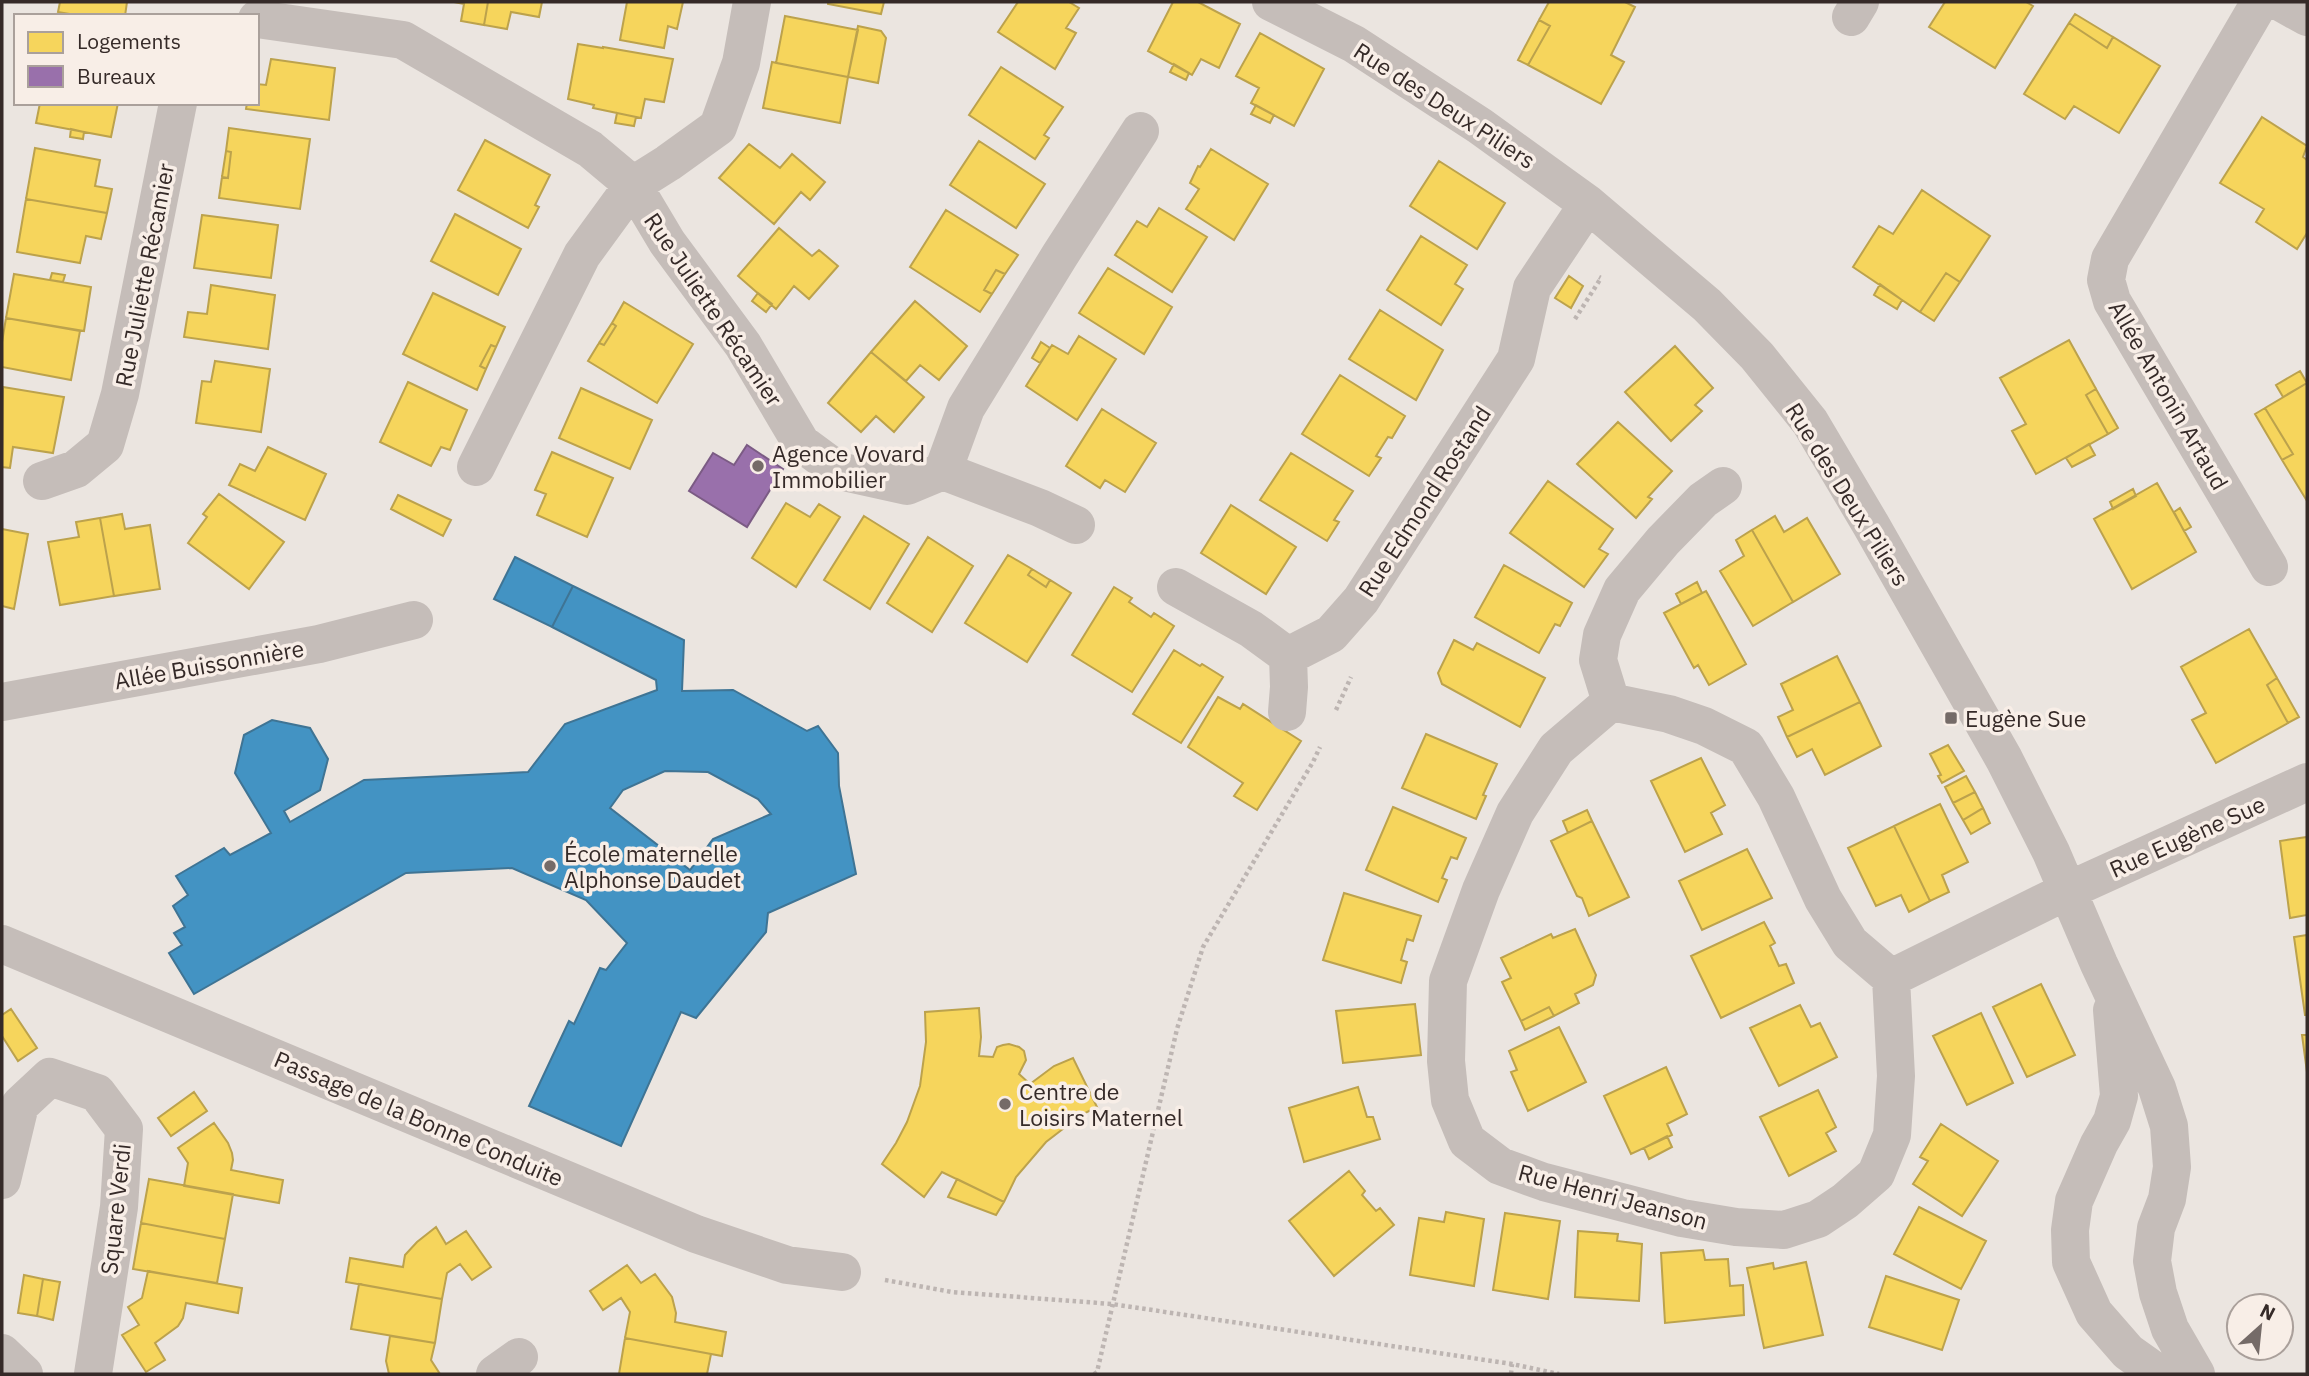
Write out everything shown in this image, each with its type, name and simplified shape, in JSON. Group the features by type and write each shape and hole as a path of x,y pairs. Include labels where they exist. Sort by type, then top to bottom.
{"street":[{"name":"Rue Juliette Récamier","path":"476,467 582,255 633,185 718,127 741,63 752,2"},
{"name":"Rue des Deux Piliers","path":"1271,2 1354,44 1480,125 1588,204 1707,305 1757,356 1810,422 2004,758 2157,1088 2169,1126 2172,1167 2167,1199 2156,1228 2152,1261 2158,1293 2170,1329 2196,1374"},
{"name":"Allée Antonin Artaud","path":"2260,2 2110,259 2106,280 2112,301 2269,567"},
{"path":"2280,2 2307,17"},
{"name":"Rue Juliette Récamier","path":"259,19 403,40 590,149 633,185 667,242 743,345 800,443 839,471 907,486 943,471"},
{"name":"Rue Juliette Récamier","path":"42,481 76,469 105,445 120,394 178,105"},
{"path":"1076,525 1040,508 943,471 967,408 1060,255 1140,131"},
{"name":"Rue Edmond Rostand","path":"1288,656 1331,634 1362,600 1516,359 1532,288 1588,204"},
{"path":"1723,486 1703,500 1622,590 1602,635 1598,660 1611,702 1669,714 1704,726 1746,747 1776,797 1823,899 1850,943 1891,978 2067,891"},
{"path":"1176,587 1251,629 1288,656 1287,712"},
{"name":"Allée Buissonnière","path":"2,702 319,643 414,620"},
{"name":"Rue Henri Jeanson","path":"1611,702 1556,748 1515,813 1481,890 1448,981 1446,1061 1450,1100 1467,1141 1500,1166 1544,1182 1682,1218 1736,1227 1784,1230 1818,1219 1845,1201 1876,1174 1892,1135 1896,1076 1891,978"},
{"name":"Rue Eugène Sue","path":"2067,891 2307,782"},
{"name":"Passage de la Bonne Conduite","path":"2,944 695,1234 787,1265 842,1272"},
{"name":"Rue des Deux Piliers","path":"2110,987 2119,1096 2112,1121 2074,1201 2070,1230 2071,1262 2094,1313 2128,1352 2159,1374"},
{"name":"Square Verdi","path":"2,1180 20,1105 50,1077 97,1093 124,1129 119,1207 93,1374"},
{"path":"2,1353 24,1374"}],"path":[{"path":"1563,242 1601,278 1572,325"},
{"path":"1335,712 1352,674"},
{"path":"1094,1374 1097,1372 1177,1029 1203,947 1313,762 1324,737"},
{"path":"842,1272 952,1292 1112,1304 1512,1364 1559,1374"},
{"path":"1511,1374 1512,1364"}],"building: Logements":[{"path":"60,2 127,2 125,14 58,12"},
{"path":"454,2 488,2 484,25 461,21 464,4"},
{"path":"488,2 542,2 539,17 511,12 507,29 484,25"},
{"path":"627,2 683,2 677,29 668,26 664,48 620,40"},
{"path":"828,2 884,2 881,14"},
{"path":"1018,2 1069,2 1079,8 1066,28 1076,33 1055,69 998,32"},
{"path":"1173,2 1198,2 1240,24 1219,68 1201,59 1192,75 1148,51"},
{"path":"1549,2 1625,2 1635,7 1611,55 1624,62 1601,104 1528,65 1550,26 1539,20"},
{"path":"1945,2 2026,2 2033,6 1995,68 1929,27"},
{"path":"2075,14 2113,37 2107,48 2069,23"},
{"path":"785,16 858,30 848,77 776,63"},
{"path":"1539,20 1550,26 1528,65 1518,60"},
{"path":"2069,23 2107,48 2113,37 2160,66 2119,133 2074,106 2065,119 2024,94"},
{"path":"858,26 881,31 886,38 878,83 848,77"},
{"path":"1260,33 1324,69 1294,126 1251,103 1259,88 1236,76"},
{"path":"578,44 673,59 664,102 645,99 641,118 593,108 594,105 568,99"},
{"path":"271,59 335,68 329,120 246,109 247,105 259,105 259,84 266,85"},
{"path":"772,62 848,77 840,123 763,108"},
{"path":"1174,64 1189,73 1186,80 1170,72"},
{"path":"1001,67 1063,107 1044,135 1049,138 1035,159 969,115"},
{"path":"40,105 118,105 111,137 36,123"},
{"path":"1256,105 1274,115 1270,123 1251,114"},
{"path":"617,113 636,117 634,126 615,123"},
{"path":"2262,117 2307,146 2303,157 2307,160 2307,233 2297,249 2256,222 2264,209 2220,183"},
{"path":"229,128 310,139 300,209 219,198 222,177 228,178 231,152 226,151"},
{"path":"71,129 84,132 83,139 70,137"},
{"path":"485,140 550,175 535,205 539,207 528,228 458,190"},
{"path":"979,141 1045,184 1016,228 950,185"},
{"path":"749,144 780,168 792,154 825,182 810,200 801,192 774,224 719,178"},
{"path":"35,148 100,160 95,186 112,189 107,213 26,199"},
{"path":"1211,149 1268,184 1234,240 1186,209 1199,189 1190,183 1198,166 1200,167"},
{"path":"226,151 231,152 228,178 222,177"},
{"path":"1439,161 1505,203 1477,249 1410,206"},
{"path":"1922,190 1990,236 1960,282 1946,273 1920,312 1853,267 1879,226 1893,234"},
{"path":"26,199 107,213 101,239 86,236 80,263 17,252"},
{"path":"1159,208 1207,237 1172,292 1115,255 1137,221 1147,227"},
{"path":"946,210 1018,255 1005,274 996,270 984,290 992,294 980,312 910,267"},
{"path":"455,214 521,249 498,295 431,261"},
{"path":"202,215 278,225 271,278 194,268"},
{"path":"779,228 812,256 819,250 838,266 809,299 794,286 776,309 738,276"},
{"path":"1421,236 1467,265 1455,284 1463,289 1441,325 1387,290"},
{"path":"1108,268 1172,307 1144,354 1079,313"},
{"path":"996,270 1005,274 992,294 984,290"},
{"path":"52,273 65,275 63,282 50,280"},
{"path":"1946,273 1960,282 1934,321 1920,312"},
{"path":"14,274 91,287 84,331 6,318"},
{"path":"1569,276 1583,286 1571,308 1555,298"},
{"path":"1880,284 1902,300 1897,309 1874,295"},
{"path":"211,285 275,295 268,349 184,337 188,312 207,314"},
{"path":"433,293 505,327 496,347 491,345 480,366 486,369 477,390 403,354"},
{"path":"758,293 772,304 766,312 752,301"},
{"path":"915,301 967,346 939,380 920,365 906,381 871,352"},
{"path":"624,302 693,344 657,403 588,361 599,343 604,345 616,326 612,323"},
{"path":"1380,310 1443,350 1416,400 1349,359"},
{"path":"6,318 80,331 71,380 2,367"},
{"path":"612,323 616,326 604,345 599,343"},
{"path":"1079,336 1116,359 1077,420 1026,386 1052,345 1068,354"},
{"path":"2069,340 2096,389 2086,395 2108,434 2036,474 2012,431 2026,424 2000,378"},
{"path":"1041,342 1050,348 1040,363 1032,358"},
{"path":"491,345 496,347 486,369 480,366"},
{"path":"1675,346 1713,388 1695,405 1702,411 1671,441 1625,392"},
{"path":"871,352 924,397 894,432 876,416 861,432 828,403"},
{"path":"215,361 270,369 261,432 196,423 202,381 211,382"},
{"path":"2300,371 2307,383 2283,397 2276,385"},
{"path":"1340,375 1405,416 1392,438 1388,437 1376,456 1381,458 1369,476 1302,434"},
{"path":"408,382 467,410 450,450 441,447 431,466 380,442"},
{"path":"2307,383 2307,501 2282,460 2293,454 2265,408"},
{"path":"3,387 64,397 53,453 13,447 10,468 2,467"},
{"path":"581,388 652,420 630,469 559,438"},
{"path":"2096,389 2118,428 2108,434 2086,395"},
{"path":"2265,408 2293,454 2282,460 2255,414"},
{"path":"1102,409 1156,443 1125,492 1105,480 1100,488 1066,466"},
{"path":"1618,422 1672,471 1648,497 1652,499 1636,518 1577,464"},
{"path":"2089,444 2095,455 2072,467 2066,458"},
{"path":"268,447 326,474 305,520 229,485 240,464 255,471"},
{"path":"552,452 613,478 587,537 537,515 546,494 535,490"},
{"path":"1291,453 1353,491 1334,520 1339,522 1327,541 1260,500"},
{"path":"1548,481 1613,529 1599,549 1608,554 1584,587 1510,533"},
{"path":"2157,483 2196,552 2132,589 2094,519"},
{"path":"2133,489 2136,496 2113,509 2110,502"},
{"path":"219,494 284,542 249,589 188,543 207,517 203,514"},
{"path":"398,495 451,520 443,536 391,509"},
{"path":"786,503 810,517 819,504 840,517 796,587 752,558"},
{"path":"1231,505 1296,547 1266,594 1201,553"},
{"path":"2180,508 2191,527 2184,531 2174,512"},
{"path":"122,514 125,529 150,525 160,589 114,596 100,518"},
{"path":"864,516 909,544 870,609 824,580"},
{"path":"1775,516 1784,532 1807,518 1840,574 1793,602 1752,530"},
{"path":"100,518 114,596 60,605 48,542 79,537 76,522"},
{"path":"2,529 28,534 14,609 2,606"},
{"path":"1752,530 1793,602 1753,626 1720,571 1744,556 1736,540"},
{"path":"928,537 973,566 932,632 887,603"},
{"path":"1008,555 1032,569 1028,575 1046,587 1050,580 1071,593 1027,662 965,623"},
{"path":"1504,565 1572,603 1560,626 1555,624 1539,653 1475,617"},
{"path":"1032,569 1050,580 1046,587 1028,575"},
{"path":"1697,582 1702,593 1681,604 1676,594"},
{"path":"1114,587 1132,598 1129,602 1151,617 1154,613 1174,626 1132,692 1072,655"},
{"path":"1706,591 1746,664 1709,685 1698,665 1694,668 1664,613"},
{"path":"2249,629 2277,678 2267,685 2288,723 2216,763 2192,720 2206,713 2181,667"},
{"path":"1454,640 1473,650 1477,643 1545,678 1520,727 1442,684 1438,673"},
{"path":"1174,650 1223,677 1181,743 1133,714"},
{"path":"1837,656 1860,702 1787,737 1778,717 1793,710 1781,684"},
{"path":"2277,678 2299,717 2288,723 2267,685"},
{"path":"1218,697 1240,709 1243,704 1301,741 1257,810 1234,796 1243,783 1188,747"},
{"path":"1860,702 1881,746 1825,775 1812,749 1797,757 1787,737"},
{"path":"1426,734 1497,764 1476,819 1402,788"},
{"path":"1948,745 1964,771 1942,783 1938,776 1941,775 1930,754"},
{"path":"1701,758 1725,805 1711,813 1722,834 1685,852 1651,781"},
{"path":"1966,776 1975,792 1953,803 1945,787"},
{"path":"1975,792 1983,808 1963,820 1953,803"},
{"path":"1940,804 1968,862 1942,875 1949,892 1930,901 1894,826"},
{"path":"1393,807 1466,838 1457,859 1451,857 1442,878 1447,880 1438,902 1366,870"},
{"path":"1983,808 1990,823 1971,834 1963,820"},
{"path":"1587,810 1592,821 1568,833 1563,821"},
{"path":"1592,821 1629,897 1589,916 1551,841"},
{"path":"1894,826 1930,901 1909,912 1901,895 1876,906 1848,848"},
{"path":"2307,837 2307,915 2290,918 2280,841"},
{"path":"1747,849 1772,898 1702,930 1679,881"},
{"path":"1344,893 1421,916 1413,941 1407,939 1401,960 1407,962 1401,983 1323,960"},
{"path":"1764,922 1775,943 1770,946 1779,966 1786,964 1794,983 1721,1018 1691,956"},
{"path":"1575,929 1596,975 1593,985 1575,994 1579,1003 1554,1016 1549,1007 1521,1021 1502,982 1511,978 1501,958 1551,934 1553,938"},
{"path":"2307,935 2307,1015 2305,1015 2294,937"},
{"path":"2041,984 2075,1055 2027,1077 1993,1007"},
{"path":"1415,1004 1421,1055 1343,1063 1336,1011"},
{"path":"1800,1005 1811,1027 1820,1023 1837,1057 1779,1086 1750,1028"},
{"path":"1549,1007 1554,1016 1525,1030 1521,1021"},
{"name":"Centre de Loisirs Maternel","path":"979,1008 979,1056 993,1057 997,1047 1003,1045 1019,1047 1024,1051 1026,1060 1019,1074 1030,1084 1054,1066 1073,1058 1097,1107 1081,1115 1046,1142 1016,1177 1004,1202 942,1172 924,1197 882,1164 907,1122 920,1086 926,1042 925,1012"},
{"path":"11,1009 37,1048 18,1061 2,1036 2,1015"},
{"path":"1981,1013 2013,1083 1967,1105 1933,1036"},
{"path":"1559,1027 1586,1082 1528,1111 1511,1072 1517,1070 1509,1051"},
{"path":"2302,1035 2307,1035 2307,1072"},
{"path":"1666,1067 1687,1114 1667,1124 1672,1135 1631,1154 1604,1096"},
{"path":"1358,1087 1367,1117 1373,1117 1380,1139 1304,1162 1289,1108"},
{"path":"1818,1090 1836,1127 1826,1133 1836,1151 1789,1176 1760,1117"},
{"path":"194,1092 207,1111 171,1136 158,1118"},
{"path":"214,1123 232,1153 231,1170 283,1180 279,1203 184,1186 188,1163 178,1148"},
{"path":"1941,1124 1998,1161 1962,1216 1913,1184 1928,1161 1920,1157"},
{"path":"1667,1136 1672,1147 1649,1159 1644,1148"},
{"path":"1349,1171 1365,1191 1362,1195 1376,1211 1380,1208 1394,1225 1334,1276 1289,1221"},
{"path":"149,1179 233,1194 225,1239 141,1223"},
{"path":"957,1179 1004,1202 996,1215 948,1197"},
{"path":"1919,1207 1986,1241 1961,1289 1894,1254"},
{"path":"1446,1212 1484,1219 1474,1286 1410,1275 1419,1218 1444,1222"},
{"path":"1505,1213 1560,1221 1548,1299 1493,1290"},
{"path":"141,1223 225,1239 217,1283 133,1269"},
{"path":"436,1227 446,1244 466,1231 491,1267 472,1280 460,1264 447,1273 442,1299 346,1282 350,1258 403,1267 405,1255"},
{"path":"1578,1231 1618,1234 1617,1241 1642,1244 1639,1301 1575,1297"},
{"path":"1703,1250 1705,1260 1728,1259 1730,1286 1743,1285 1744,1315 1665,1323 1661,1253"},
{"path":"1806,1262 1823,1335 1764,1348 1747,1268 1773,1263 1774,1269"},
{"path":"627,1265 641,1283 655,1274 672,1297 675,1322 726,1332 722,1356 625,1338 630,1312 621,1298 603,1310 590,1291"},
{"path":"148,1271 242,1288 238,1313 186,1303 178,1326 155,1343 165,1360 146,1372 122,1335 139,1325 128,1307 142,1298"},
{"path":"24,1275 43,1279 37,1316 18,1313"},
{"path":"1886,1276 1959,1300 1942,1350 1869,1327"},
{"path":"43,1279 60,1282 53,1320 37,1316"},
{"path":"359,1284 442,1299 435,1343 351,1329"},
{"path":"390,1336 435,1343 431,1360 440,1374 389,1374 386,1361"},
{"path":"625,1338 711,1354 707,1374 619,1374"}],"building: Bureaux":[{"path":"747,445 783,469 747,527 689,491 713,453 734,465"}],"building: Écoles":[{"path":"515,557 573,586 552,627 494,599"},
{"path":"573,586 684,640 682,691 733,690 807,731 818,726 838,753 839,786 856,874 768,913 766,932 696,1018 681,1012 621,1146 529,1106 569,1021 574,1024 600,968 606,970 627,943 586,900 512,868 406,873 194,994 169,953 182,945 174,933 185,927 173,906 188,895 176,876 224,848 230,855 271,833 235,773 244,735 272,720 310,728 328,759 320,790 284,811 290,822 364,780 528,772 565,724 657,690 656,680 552,627","holes":["665,771 708,772 758,799 771,814 713,839 690,870 610,808 623,790"]}],"place":[{"name":"Agence Vovard Immobilier","path":"758,466"},
{"name":"Eugène Sue","path":"1951,718"},
{"name":"École maternelle Alphonse Daudet","path":"550,866"},
{"name":"Centre de Loisirs Maternel","path":"1005,1104"}]}
